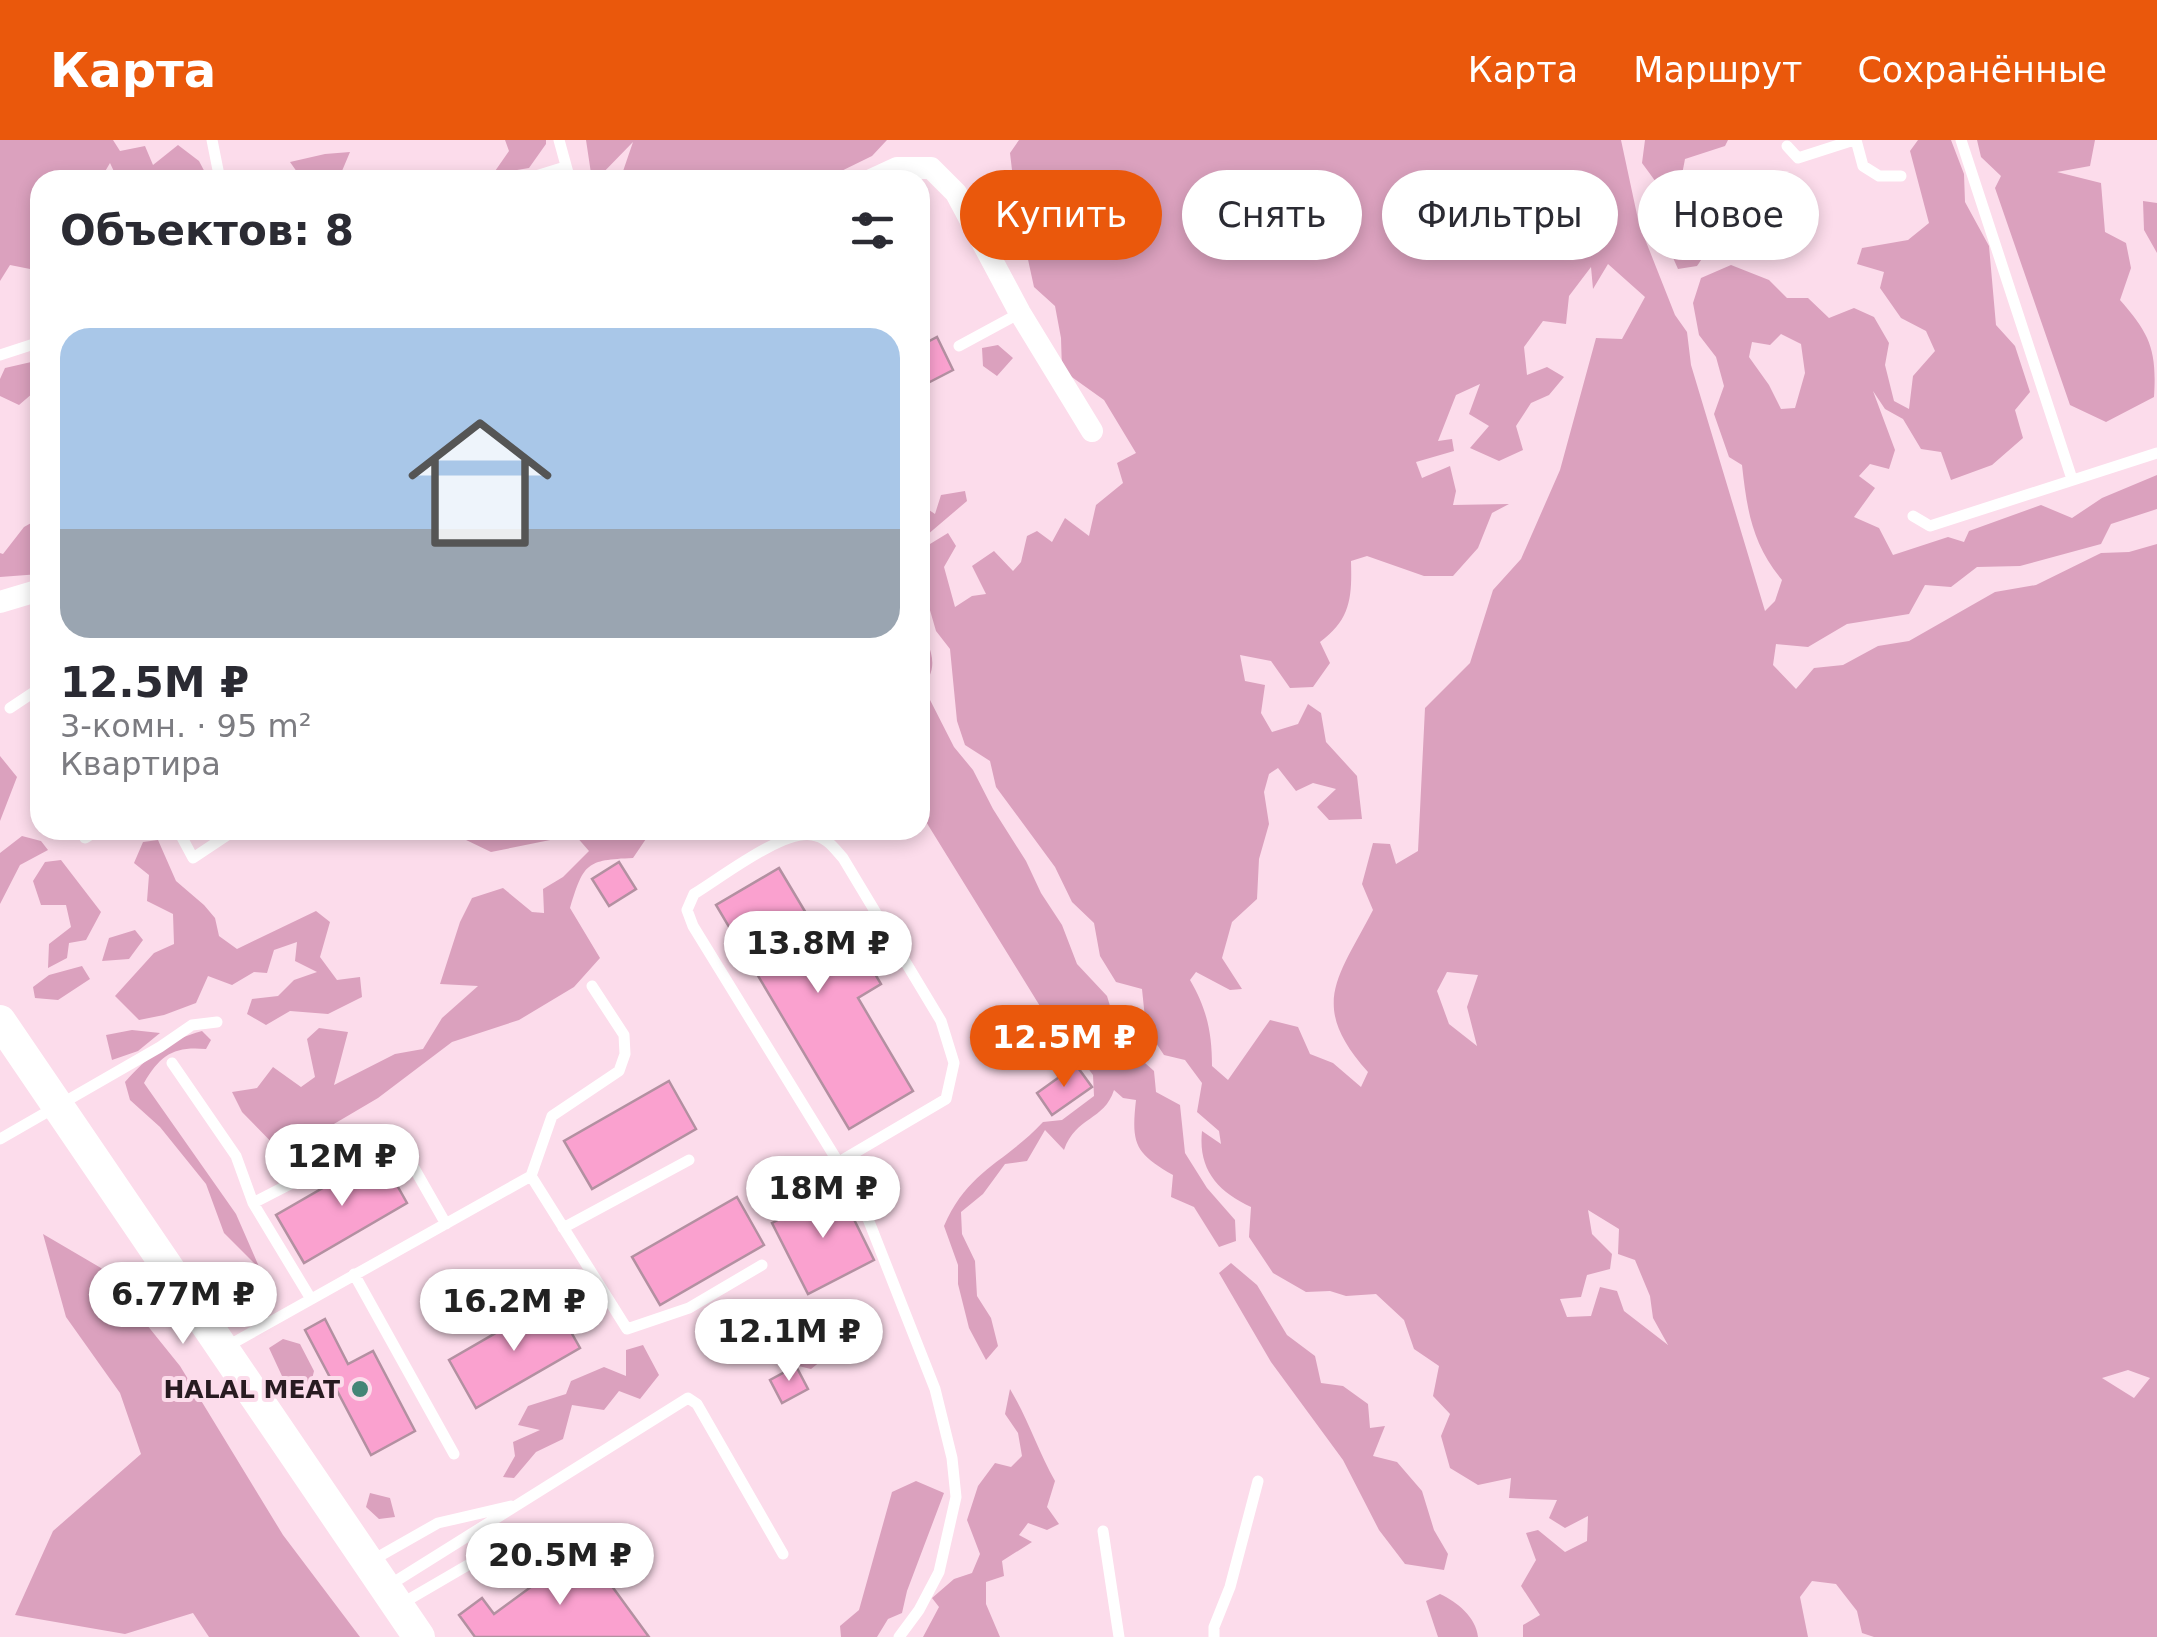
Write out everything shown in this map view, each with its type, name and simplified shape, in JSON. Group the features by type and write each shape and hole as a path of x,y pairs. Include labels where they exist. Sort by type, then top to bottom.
{"street":[{"path":"893,170 931,168 956,193 1020,313 1092,432"},
{"path":"0,602 30,593"},
{"path":"0,1021 419,1637"}],"lane":[{"path":"212,140 218,170"},
{"path":"559,140 566,170"},
{"path":"1787,146 1798,158 1855,140 1863,166 1878,176 1901,176"},
{"path":"1961,140 2072,479"},
{"path":"555,170 565,167"},
{"path":"959,346 1020,313"},
{"path":"0,356 30,346"},
{"path":"1913,516 1930,526 2157,453"},
{"path":"10,708 30,695"},
{"path":"183,840 193,858 220,840"},
{"path":"784,840 694,894 687,910 693,926 858,1196 935,1388 952,1458 956,1497 939,1572 899,1637"},
{"path":"826,840 843,858 941,1021 954,1063 946,1099 838,1162"},
{"path":"222,1349 530,1176 552,1116 619,1072 625,1054 624,1035 592,986"},
{"path":"0,1139 59,1108 192,1025 217,1022"},
{"path":"172,1063 236,1156 253,1203 311,1300"},
{"path":"253,1203 393,1131 446,1224"},
{"path":"563,1228 689,1160"},
{"path":"530,1176 627,1329 689,1308 762,1265"},
{"path":"354,1274 454,1454"},
{"path":"383,1586 688,1398 696,1404 782,1554"},
{"path":"1214,1637 1258,1481"},
{"path":"383,1586 438,1523 520,1504"},
{"path":"1103,1531 1118,1637"},
{"path":"383,1586 516,1536"}],"shaded area":[{"path":"0,140 113,140 120,151 145,146 153,165 178,145 199,161 204,170 113,170 110,163 106,170 30,170 30,269 10,265 0,281"},
{"path":"505,140 546,140 529,168 496,170 509,151"},
{"path":"586,140 887,140 872,156 843,170 623,170 633,142 606,170 590,170"},
{"path":"1019,140 1621,140 1638,219 1638,260 1653,260 1675,315 1687,332 1691,365 1765,611 1775,601 1782,580 1757,540 1742,465 1729,457 1714,414 1724,386 1716,357 1699,335 1693,303 1701,278 1731,265 1769,280 1787,298 1808,298 1829,318 1854,308 1874,317 1889,343 1885,365 1894,401 1909,409 1913,376 1935,351 1926,331 1901,318 1880,288 1884,272 1857,264 1862,248 1908,240 1929,223 1910,151 1918,140 1951,140 1964,174 1965,202 1989,246 1996,325 2015,346 2030,392 2015,410 2023,438 1992,465 1951,480 1941,452 1921,449 1903,419 1885,409 1873,391 1895,450 1889,469 1870,464 1859,476 1875,488 1854,517 1879,528 1893,555 1948,537 1964,542 1969,531 2041,505 2072,518 2102,498 2157,475 2157,509 2111,524 2101,544 2020,566 1977,567 1951,587 1925,585 1909,614 1847,624 1808,647 1776,644 1773,665 1796,689 1814,668 1843,665 1878,646 1909,641 1995,592 2036,585 2101,553 2129,552 2157,544 2157,1637 1874,1637 1862,1633 1857,1611 1836,1584 1812,1581 1800,1597 1808,1637 1523,1637 1523,1625 1540,1615 1521,1586 1536,1560 1526,1533 1538,1530 1565,1552 1587,1541 1588,1516 1565,1528 1549,1518 1557,1500 1509,1498 1511,1478 1478,1485 1450,1468 1441,1436 1450,1414 1433,1396 1439,1366 1414,1349 1404,1320 1376,1294 1306,1292 1273,1273 1249,1237 1251,1207 1228,1194 1207,1168 1202,1131 1221,1144 1219,1131 1197,1112 1202,1083 1185,1060 1164,1055 1146,1028 1142,989 1116,982 1100,956 1094,923 1072,902 1055,867 996,787 990,761 965,745 957,721 950,649 936,631 930,610 930,544 948,533 956,546 944,567 955,607 972,596 986,594 972,566 994,551 1013,571 1021,562 1027,536 1037,531 1052,542 1065,518 1089,536 1096,505 1123,483 1117,463 1136,453 1104,400 1062,370 1055,306 1034,287 1028,260 1162,260 1162,170 1012,170 1010,153","holes":["1608,264 1645,297 1622,339 1596,338 1560,470 1521,559 1493,590 1470,663 1425,708 1418,851 1396,864 1390,844 1373,843 1362,884 1373,910 1340,973 1334,1009 1350,1049 1368,1072 1361,1087 1333,1063 1310,1054 1298,1027 1270,1020 1228,1080 1212,1066 1207,1022 1190,980 1196,972 1230,990 1242,989 1222,958 1232,922 1257,899 1259,859 1269,824 1264,792 1269,774 1278,768 1296,791 1313,783 1336,789 1317,807 1329,820 1362,819 1357,776 1326,742 1321,713 1308,704 1298,724 1272,732 1261,713 1265,685 1245,681 1240,655 1271,661 1290,688 1313,687 1330,663 1320,642 1344,616 1351,586 1351,561 1367,556 1424,576 1453,576 1478,548 1492,513 1509,504 1453,505 1456,491 1450,466 1422,478 1416,462 1454,451 1452,439 1438,441 1456,395 1480,384 1469,414 1489,426 1470,448 1499,461 1523,450 1516,426 1531,403 1549,395 1564,377 1547,367 1527,375 1524,347 1543,321 1566,324 1569,296 1591,267 1593,289","1781,334 1801,344 1805,373 1795,408 1781,409 1749,357 1752,342 1770,345","1447,972 1478,975 1467,1007 1477,1046 1449,1024 1437,991","1588,1210 1619,1229 1618,1254 1635,1260 1650,1296 1653,1318 1668,1345 1624,1311 1617,1291 1600,1287 1591,1316 1567,1317 1560,1299 1581,1297 1587,1275 1610,1269 1612,1254 1592,1234","2128,1370 2150,1378 2134,1398 2102,1378"]},
{"path":"1645,140 1728,140 1725,146 1685,159 1683,170 1647,170 1642,163"},
{"path":"1977,140 2095,140 2090,166 2057,172 2101,183 2105,232 2126,243 2131,268 2120,300 2149,344 2154,397 2106,422 2070,405 1995,188 2001,176 1981,157"},
{"path":"350,152 342,170 296,170 290,162"},
{"path":"2143,201 2157,203 2157,253 2144,230"},
{"path":"1674,260 1701,260 1697,266 1678,269"},
{"path":"998,345 1013,358 997,376 983,366 982,348"},
{"path":"30,362 30,396 19,405 0,396 5,368"},
{"path":"965,491 967,501 930,532 930,511 935,514 941,495"},
{"path":"30,524 30,575 0,577 0,553"},
{"path":"930,700 954,747 973,770 1062,925 1077,964 1107,996 1110,1006 1114,1006 1115,1059 1120,1069 1136,1055 1154,1071 1156,1092 1180,1105 1185,1153 1207,1188 1235,1220 1236,1241 1219,1247 1194,1207 1171,1197 1173,1175 1150,1160 1138,1146 1134,1127 1136,1100 1123,1098 1114,1090 1104,1108 1075,1131 1064,1150 1045,1130 1027,1161 1005,1164 983,1194 961,1212 962,1234 975,1261 977,1296 991,1318 998,1346 986,1360 969,1328 958,1284 958,1265 944,1226 964,1192 988,1168 1043,1122 1062,1120 1094,1096 1093,1075 1069,1043 1064,1045 930,828"},
{"path":"0,756 17,777 0,821"},
{"path":"22,836 41,841 48,850 20,865 0,904 0,853"},
{"path":"158,840 176,881 204,905 215,918 219,936 237,949 316,911 330,922 320,957 337,980 360,977 362,997 328,1014 290,1011 266,1025 247,1014 252,999 278,996 294,980 317,972 295,961 297,942 274,950 267,973 254,972 232,985 208,976 196,1003 139,1020 115,996 154,953 174,944 173,914 147,901 149,875 134,863 143,842"},
{"path":"466,840 550,840 491,852"},
{"path":"579,840 645,840 633,858 596,863 579,881 570,908 600,958 574,987 519,1020 452,1042 378,1098 283,1154 242,1112 232,1092 257,1088 273,1067 301,1087 315,1077 307,1039 319,1028 348,1032 334,1085 395,1054 423,1049 442,1018 478,986 440,984 472,898 503,888 532,912 544,913 543,889 563,877 589,851"},
{"path":"61,860 101,912 86,940 69,943 67,958 48,968 49,944 71,927 66,905 41,905 33,881 45,862"},
{"path":"135,930 143,940 129,959 102,961 109,938"},
{"path":"82,966 90,979 58,1000 35,998 33,987 49,975"},
{"path":"132,1030 160,1033 138,1051 112,1060 106,1035"},
{"path":"202,1031 211,1040 206,1049 169,1054 144,1083 236,1214 260,1269 224,1233 206,1184 160,1127 130,1100 125,1082 160,1050"},
{"path":"43,1234 101,1268 180,1366 283,1535 360,1637 209,1637 193,1613 125,1634 15,1615 53,1531 141,1454 120,1393 66,1317"},
{"path":"1231,1263 1257,1285 1287,1335 1315,1356 1321,1383 1343,1386 1368,1404 1370,1428 1385,1426 1373,1456 1397,1462 1422,1491 1434,1530 1448,1554 1444,1570 1405,1564 1379,1530 1343,1460 1271,1362 1219,1273"},
{"path":"773,1300 819,1309 832,1322 822,1335 826,1357 811,1369 790,1364 798,1344 766,1330 761,1311"},
{"path":"283,1339 300,1344 314,1371 308,1396 288,1389 269,1348"},
{"path":"643,1345 659,1375 640,1399 619,1391 604,1410 572,1405 563,1439 536,1452 514,1478 503,1477 515,1456 513,1442 540,1430 518,1425 528,1406 566,1394 571,1381 604,1367 626,1376 626,1350"},
{"path":"1010,1389 1055,1481 1047,1507 1059,1524 1047,1530 1028,1523 1019,1535 1032,1542 1002,1561 1004,1576 986,1582 986,1604 1000,1637 923,1637 939,1607 932,1598 954,1579 972,1573 980,1554 967,1520 978,1486 995,1463 1011,1467 1022,1456 1018,1433 1005,1414"},
{"path":"916,1481 944,1493 902,1613 888,1619 877,1637 841,1637 840,1626 859,1610 892,1492"},
{"path":"370,1493 390,1498 395,1517 379,1519 366,1507"},
{"path":"1440,1594 1465,1611 1478,1637 1438,1637 1426,1601"}],"building":[{"path":"937,337 953,370 930,382 930,341"},
{"path":"619,862 636,889 609,906 592,879"},
{"path":"779,868 828,950 852,935 881,984 858,998 913,1091 849,1129 716,905"},
{"path":"1076,1065 1092,1087 1052,1115 1037,1093"},
{"path":"669,1081 696,1129 592,1189 564,1141"},
{"path":"380,1155 407,1203 304,1263 276,1215"},
{"path":"839,1189 874,1260 808,1294 772,1223"},
{"path":"737,1197 764,1245 660,1305 632,1257"},
{"path":"553,1300 580,1348 476,1408 449,1360"},
{"path":"325,1319 348,1364 373,1351 415,1431 371,1455 305,1330"},
{"path":"796,1366 808,1389 782,1403 770,1380"},
{"path":"584,1548 649,1637 475,1637 459,1615 482,1598 494,1614"}],"place":[{"name":"HALAL MEAT","path":"360,1389"}]}
